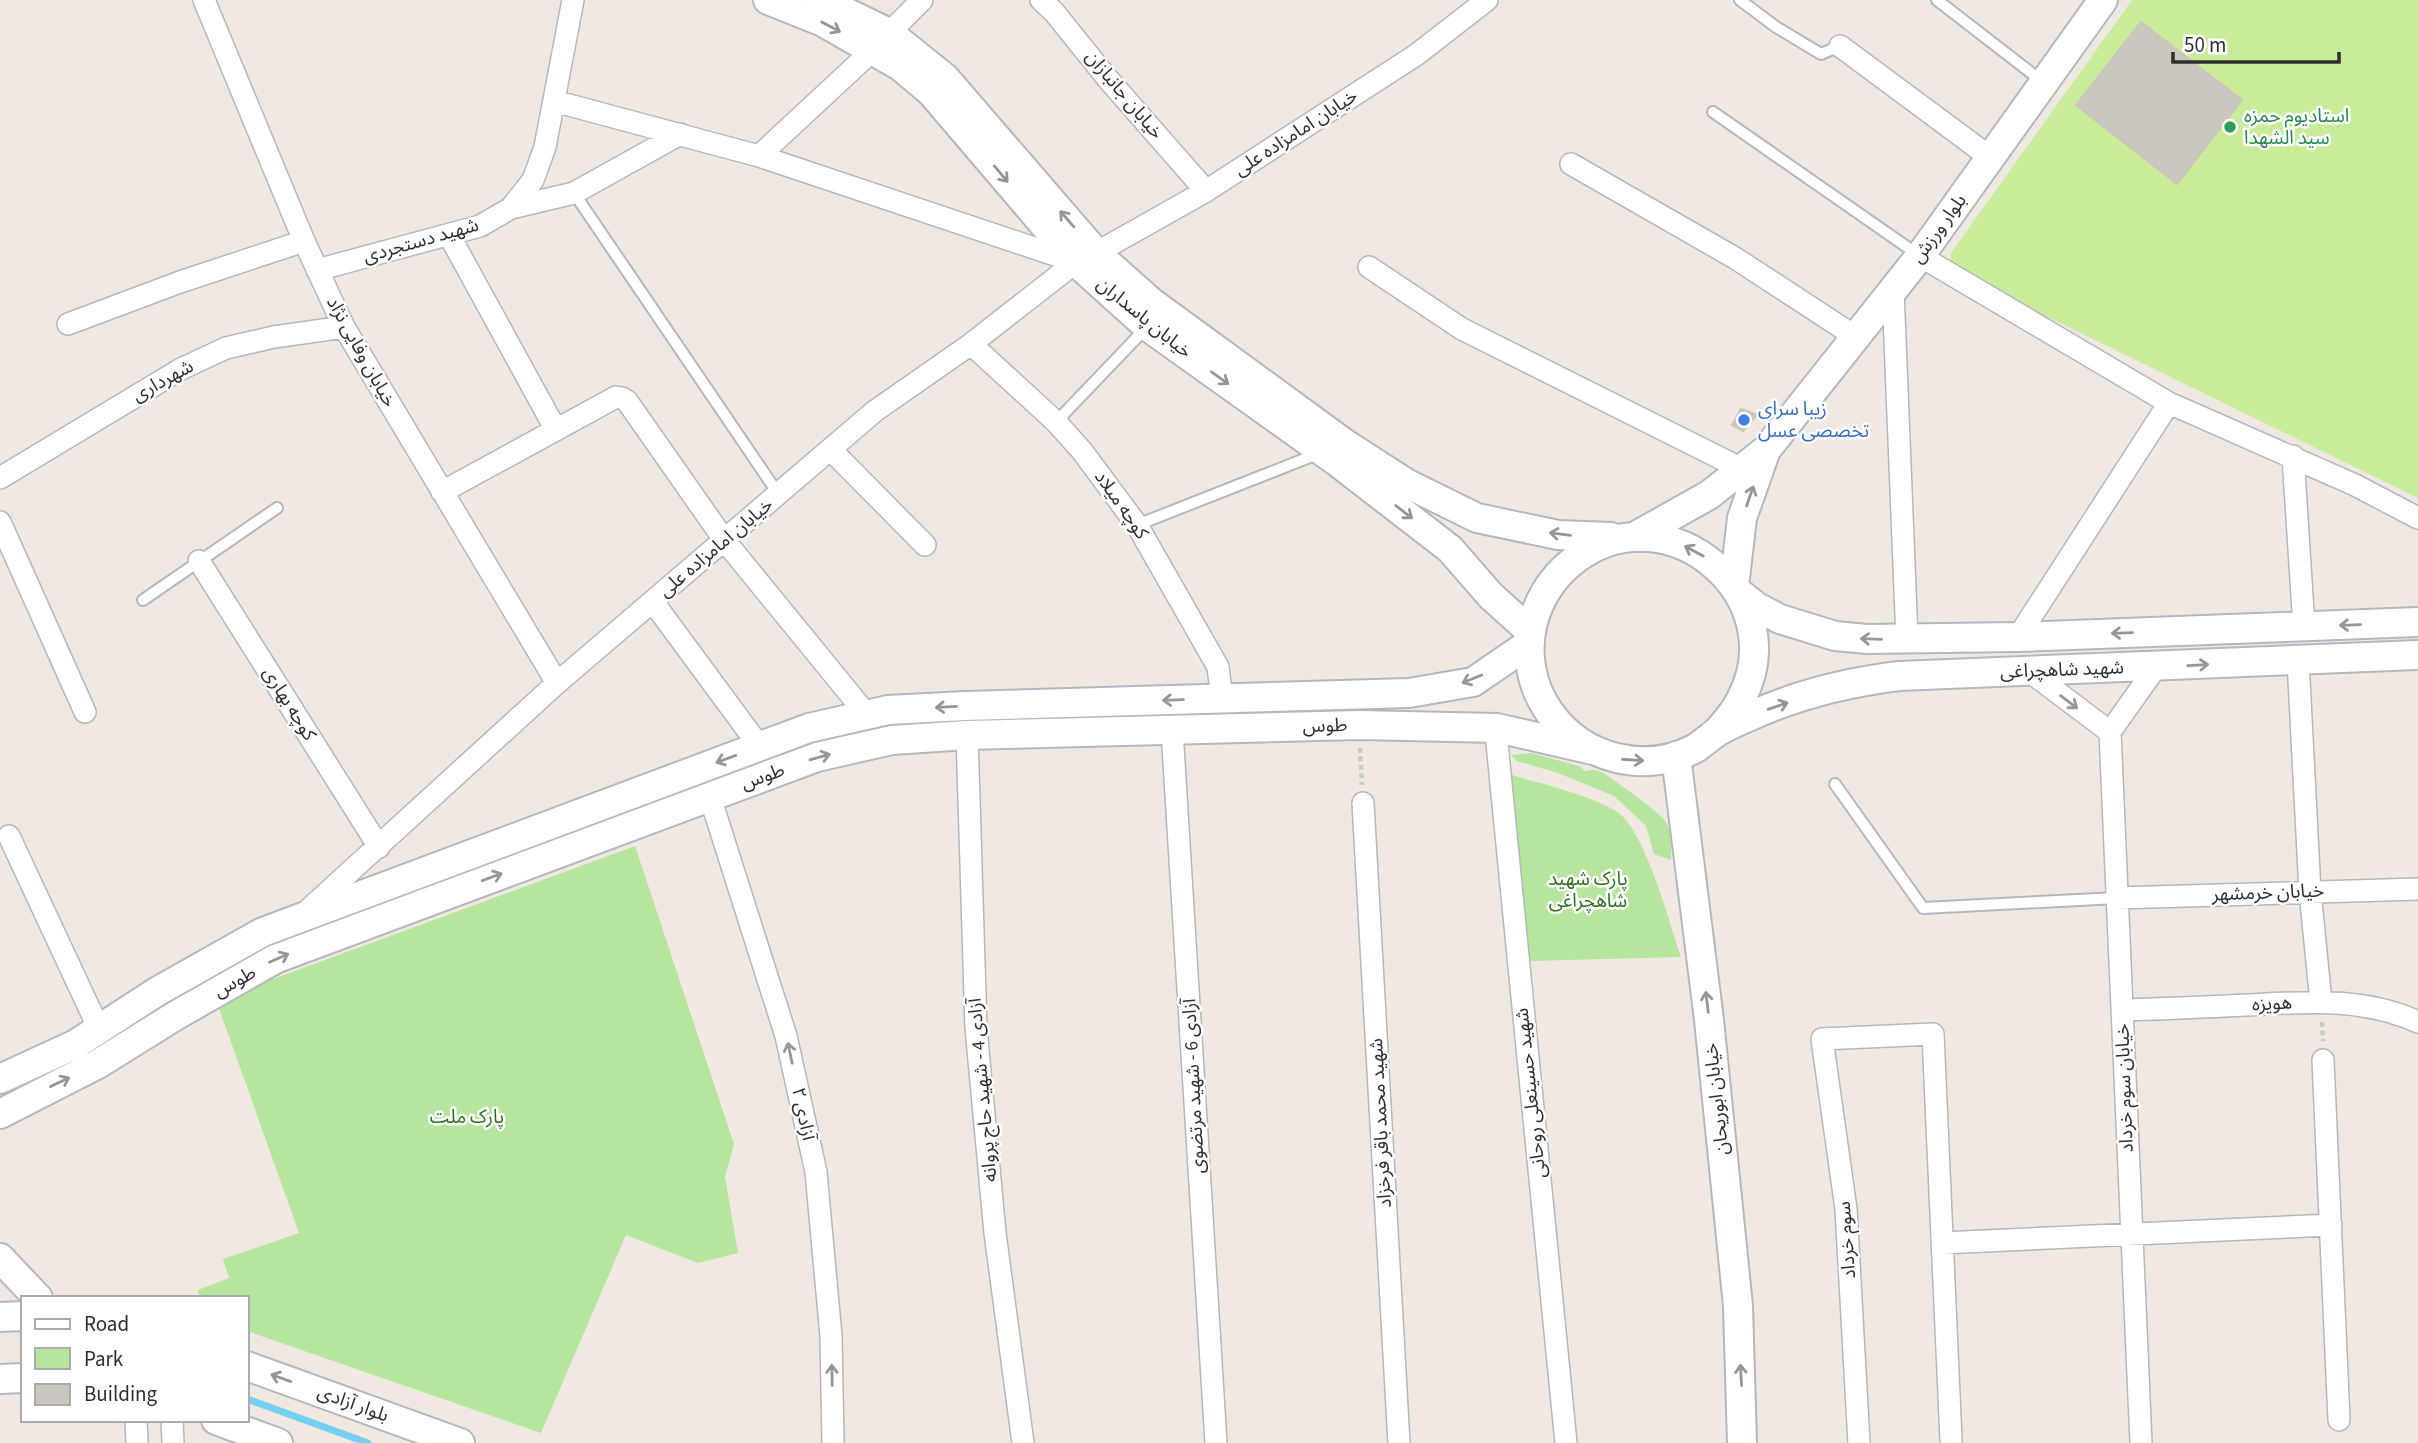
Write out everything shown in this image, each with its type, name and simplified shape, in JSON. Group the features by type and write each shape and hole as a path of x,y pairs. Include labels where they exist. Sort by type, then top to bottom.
{"street":[{"name":"خیابان وفایی نژاد","path":"204,0 304,241 344,327 557,683"},
{"name":"شهید دستجردی","path":"317,270 480,226 511,208 533,180 545,147 573,0"},
{"name":"خیابان پاسداران","path":"768,0 881,42"},
{"name":"خیابان پاسداران","path":"821,0 881,42 900,66 931,92 1086,257 1147,326 1324,452 1450,549 1531,638"},
{"path":"760,156 922,0"},
{"name":"خیابان جانبازان","path":"1041,0 1206,191"},
{"name":"بلوار ورزش","path":"1766,450 1920,256 2103,0"},
{"name":"خیابان امامزاده علی","path":"299,918 557,683 875,411 971,344 1086,257 1206,191 1416,55 1472,4"},
{"path":"1840,46 1991,158"},
{"path":"554,101 760,156 1086,257"},
{"path":"511,208 574,193 680,134"},
{"path":"1571,164 1735,258 1856,337"},
{"path":"449,234 556,430"},
{"path":"68,324 180,282 304,241"},
{"path":"1920,256 2169,403 2293,456 2418,518"},
{"name":"خیابان پاسداران","path":"1086,257 1343,443 1406,483 1477,518 1558,535 1631,537"},
{"path":"1369,267 1462,329 1742,469"},
{"path":"1893,290 1907,639"},
{"name":"شهرداری","path":"0,478 181,369 226,348 274,337 344,327"},
{"name":"کوچه میلاد","path":"971,344 1056,422 1099,472 1137,524 1218,667 1222,699"},
{"path":"442,492 616,397 622,398 627,401 724,541 867,715"},
{"path":"2157,667 2110,732 2024,672 2018,637 2169,403"},
{"path":"831,450 925,545"},
{"path":"1631,537 1670,540 1708,559 1726,575 1736,589 1747,612 1753,635 1750,677 1743,698 1731,716 1716,733 1696,747 1657,761 1636,762 1592,750 1574,739 1558,724 1545,706 1530,665 1531,638 1541,599 1567,565 1595,547 1631,537 1709,495 1766,450"},
{"path":"1736,589 1742,518 1766,450"},
{"path":"2293,456 2304,627"},
{"path":"0,522 85,712"},
{"name":"کوچه بهاری","path":"199,561 376,850"},
{"name":"شهید شاهچراغی","path":"1736,589 1757,607 1780,620 1835,636 1867,639 2018,637 2418,622"},
{"path":"653,601 760,747"},
{"name":"طوس","path":"0,1079 76,1044 158,991 263,932 809,729 888,710 1409,693 1473,681 1531,638"},
{"name":"شهید شاهچراغی","path":"1716,733 1757,713 1859,681 1899,676 2418,655"},
{"path":"2298,660 2310,892 2321,1002"},
{"name":"طوس","path":"0,1114 98,1063 174,1016 275,960 817,757 892,740 1359,725 1497,728 1592,750"},
{"name":"آزادی 6 - شهید مرتضوی","path":"1172,730 1216,1443"},
{"name":"خیابان سوم خرداد","path":"2110,732 2141,1443"},
{"name":"آزادی 4 - شهید حاج پروانه","path":"967,736 976,1028 995,1233 1023,1443"},
{"name":"شهید حسینعلی روحانی","path":"1497,743 1566,1443"},
{"name":"خیابان ابوریحان","path":"1676,756 1709,1020 1738,1306 1742,1443"},
{"name":"آزادی ۲","path":"710,797 786,1036 816,1172 831,1336 833,1443"},
{"name":"شهید محمد باقر فرخزاد","path":"1363,803 1399,1443"},
{"path":"9,836 99,1029"},
{"path":"376,850 370,872 376,888"},
{"name":"خیابان خرمشهر","path":"2117,898 2418,889"},
{"name":"هویزه","path":"2122,1010 2321,1002 2365,1005 2400,1014 2418,1022"},
{"name":"سوم خرداد","path":"1859,1443 1846,1209 1822,1039 1933,1034 1942,1243"},
{"path":"2323,1060 2339,1420"},
{"path":"1951,1440 1942,1243 2330,1225"},
{"path":"0,1258 36,1296"},
{"path":"0,1317 21,1316"},
{"name":"بلوار آزادی","path":"248,1366 460,1443"},
{"path":"0,1379 21,1378"},
{"path":"136,1422 137,1443"},
{"path":"173,1422 173,1443"},
{"path":"221,1422 278,1443"}],"lane":[{"path":"1740,0 1776,27 1821,54 1840,46"},
{"path":"1937,0 2044,83"},
{"path":"1713,112 1920,256"},
{"path":"574,193 779,495"},
{"path":"1056,422 1147,326"},
{"path":"1137,524 1324,452"},
{"path":"143,600 277,508"},
{"path":"1835,785 1923,908 2117,898"}],"path":[{"path":"1359,725 1363,803"},
{"path":"2321,1002 2323,1060"}],"green space":[{"name":"استادیوم حمزه سید الشهدا","path":"2132,0 2418,0 2418,498 1954,271 1950,263 1951,253"},
{"path":"1531,753 1579,766 1585,771 1599,771 1636,796 1666,822 1670,836 1671,860 1654,854 1646,826 1614,796 1558,773 1517,761 1511,755"},
{"name":"پارک شهید شاهچراغی","path":"1509,774 1583,796 1620,814 1630,825 1648,860 1681,957 1530,961"},
{"name":"پارک ملت","path":"635,846 734,1144 725,1177 738,1253 698,1263 626,1235 541,1433 248,1331 248,1296 199,1296 198,1290 229,1278 223,1259 299,1233 216,1000"}],"building":[{"path":"2141,22 2242,100 2177,184 2076,105"},
{"name":"زیبا سرای تخصصی عسل","path":"1741,409 1757,415 1743,431 1732,425"}],"waterway":[{"path":"248,1399 368,1443"}],"place":[{"name":"استادیوم حمزه سید الشهدا","path":"2230,127"},
{"name":"زیبا سرای تخصصی عسل","path":"1744,420"}]}
